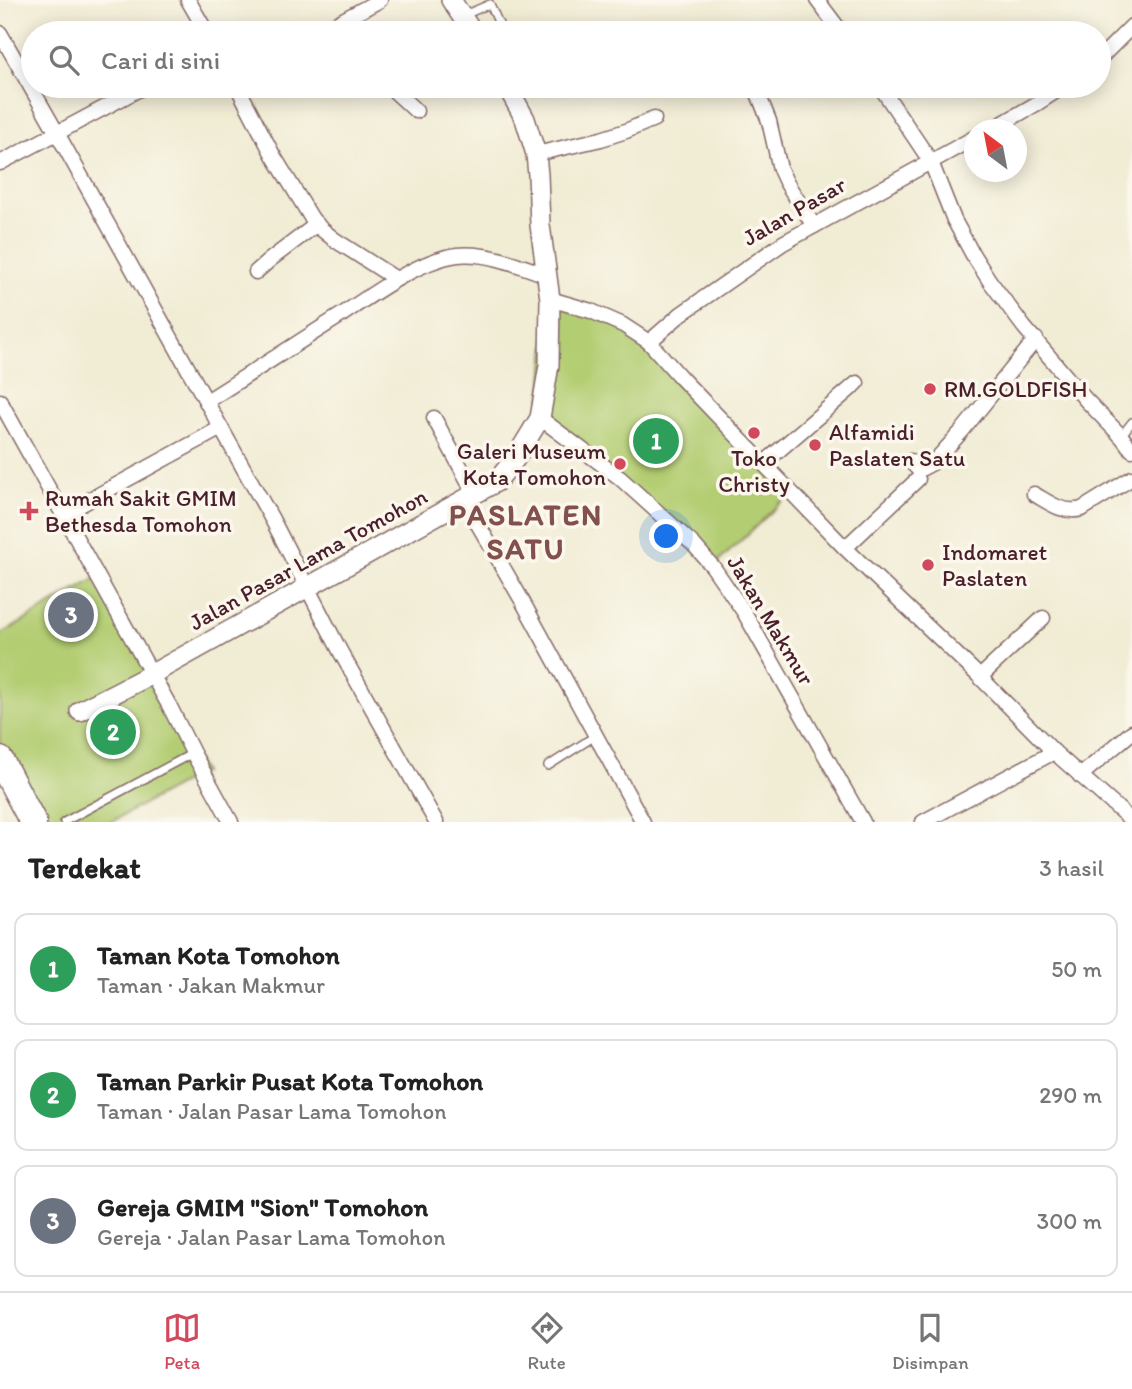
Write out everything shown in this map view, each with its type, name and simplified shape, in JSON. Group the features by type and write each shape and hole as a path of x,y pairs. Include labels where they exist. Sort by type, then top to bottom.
{"highway":[{"path":"0,760 33,822"}],"street":[{"path":"188,0 200,21"},
{"path":"344,21 380,0"},
{"path":"817,0 833,21"},
{"path":"1111,47 1132,26"},
{"path":"0,33 21,70"},
{"path":"37,98 207,401 273,521 340,652 436,822"},
{"path":"0,163 123,98"},
{"path":"243,98 273,155 317,224 335,240 396,279"},
{"path":"402,98 416,111"},
{"path":"514,98 525,119 536,155 540,225 550,299 591,311 623,325 649,342 845,548 1054,752 1132,821"},
{"path":"760,98 769,121 780,169 814,226"},
{"path":"888,98 930,162 954,220 989,280 1024,327 1132,450"},
{"path":"1010,119 1045,98"},
{"path":"536,155 601,139 654,119"},
{"name":"Jalan Pasar","path":"649,342 681,314 783,243 964,144"},
{"path":"256,272 317,224"},
{"path":"207,401 396,279 432,262 457,255 486,256 546,275"},
{"name":"Jalan Pasar Lama Tomohon","path":"79,711 152,674 496,482 515,459 540,418 548,365 550,299"},
{"path":"910,461 919,470 934,462 980,410 1036,339"},
{"path":"763,464 857,383"},
{"path":"0,401 231,822"},
{"path":"434,418 520,597 643,822"},
{"name":"Jakan Makmur","path":"540,418 620,478 694,545 713,567 744,612 863,822"},
{"path":"62,515 221,428"},
{"path":"1034,494 1063,510 1074,511 1082,509 1132,478"},
{"path":"845,548 918,479"},
{"path":"980,677 1043,618"},
{"path":"1080,776 1132,732"},
{"path":"923,822 1054,752"}],"lane":[{"path":"462,17 490,4 498,21"},
{"path":"1121,436 1132,422"},
{"path":"548,766 595,736"},
{"path":"64,822 193,753"}],"green space":[{"path":"550,299 623,325 792,492 713,567 540,418"},
{"path":"97,578 203,772 111,822 33,822 0,761 0,635"}],"place":[{"name":"RM.GOLDFISH","path":"930,389"},
{"name":"Toko Christy","path":"754,433"},
{"name":"Taman Kota Tomohon","path":"656,441"},
{"name":"Alfamidi Paslaten Satu","path":"815,445"},
{"name":"Galeri Museum Kota Tomohon","path":"620,464"},
{"name":"Rumah Sakit GMIM Bethesda Tomohon","path":"29,511"},
{"name":"Indomaret Paslaten","path":"928,565"},
{"name":"Gereja GMIM \"Sion\" Tomohon","path":"71,615"},
{"name":"Taman Parkir Pusat Kota Tomohon","path":"113,732"}],"district":[{"name":"PASLATEN SATU","path":"526,532"}]}
